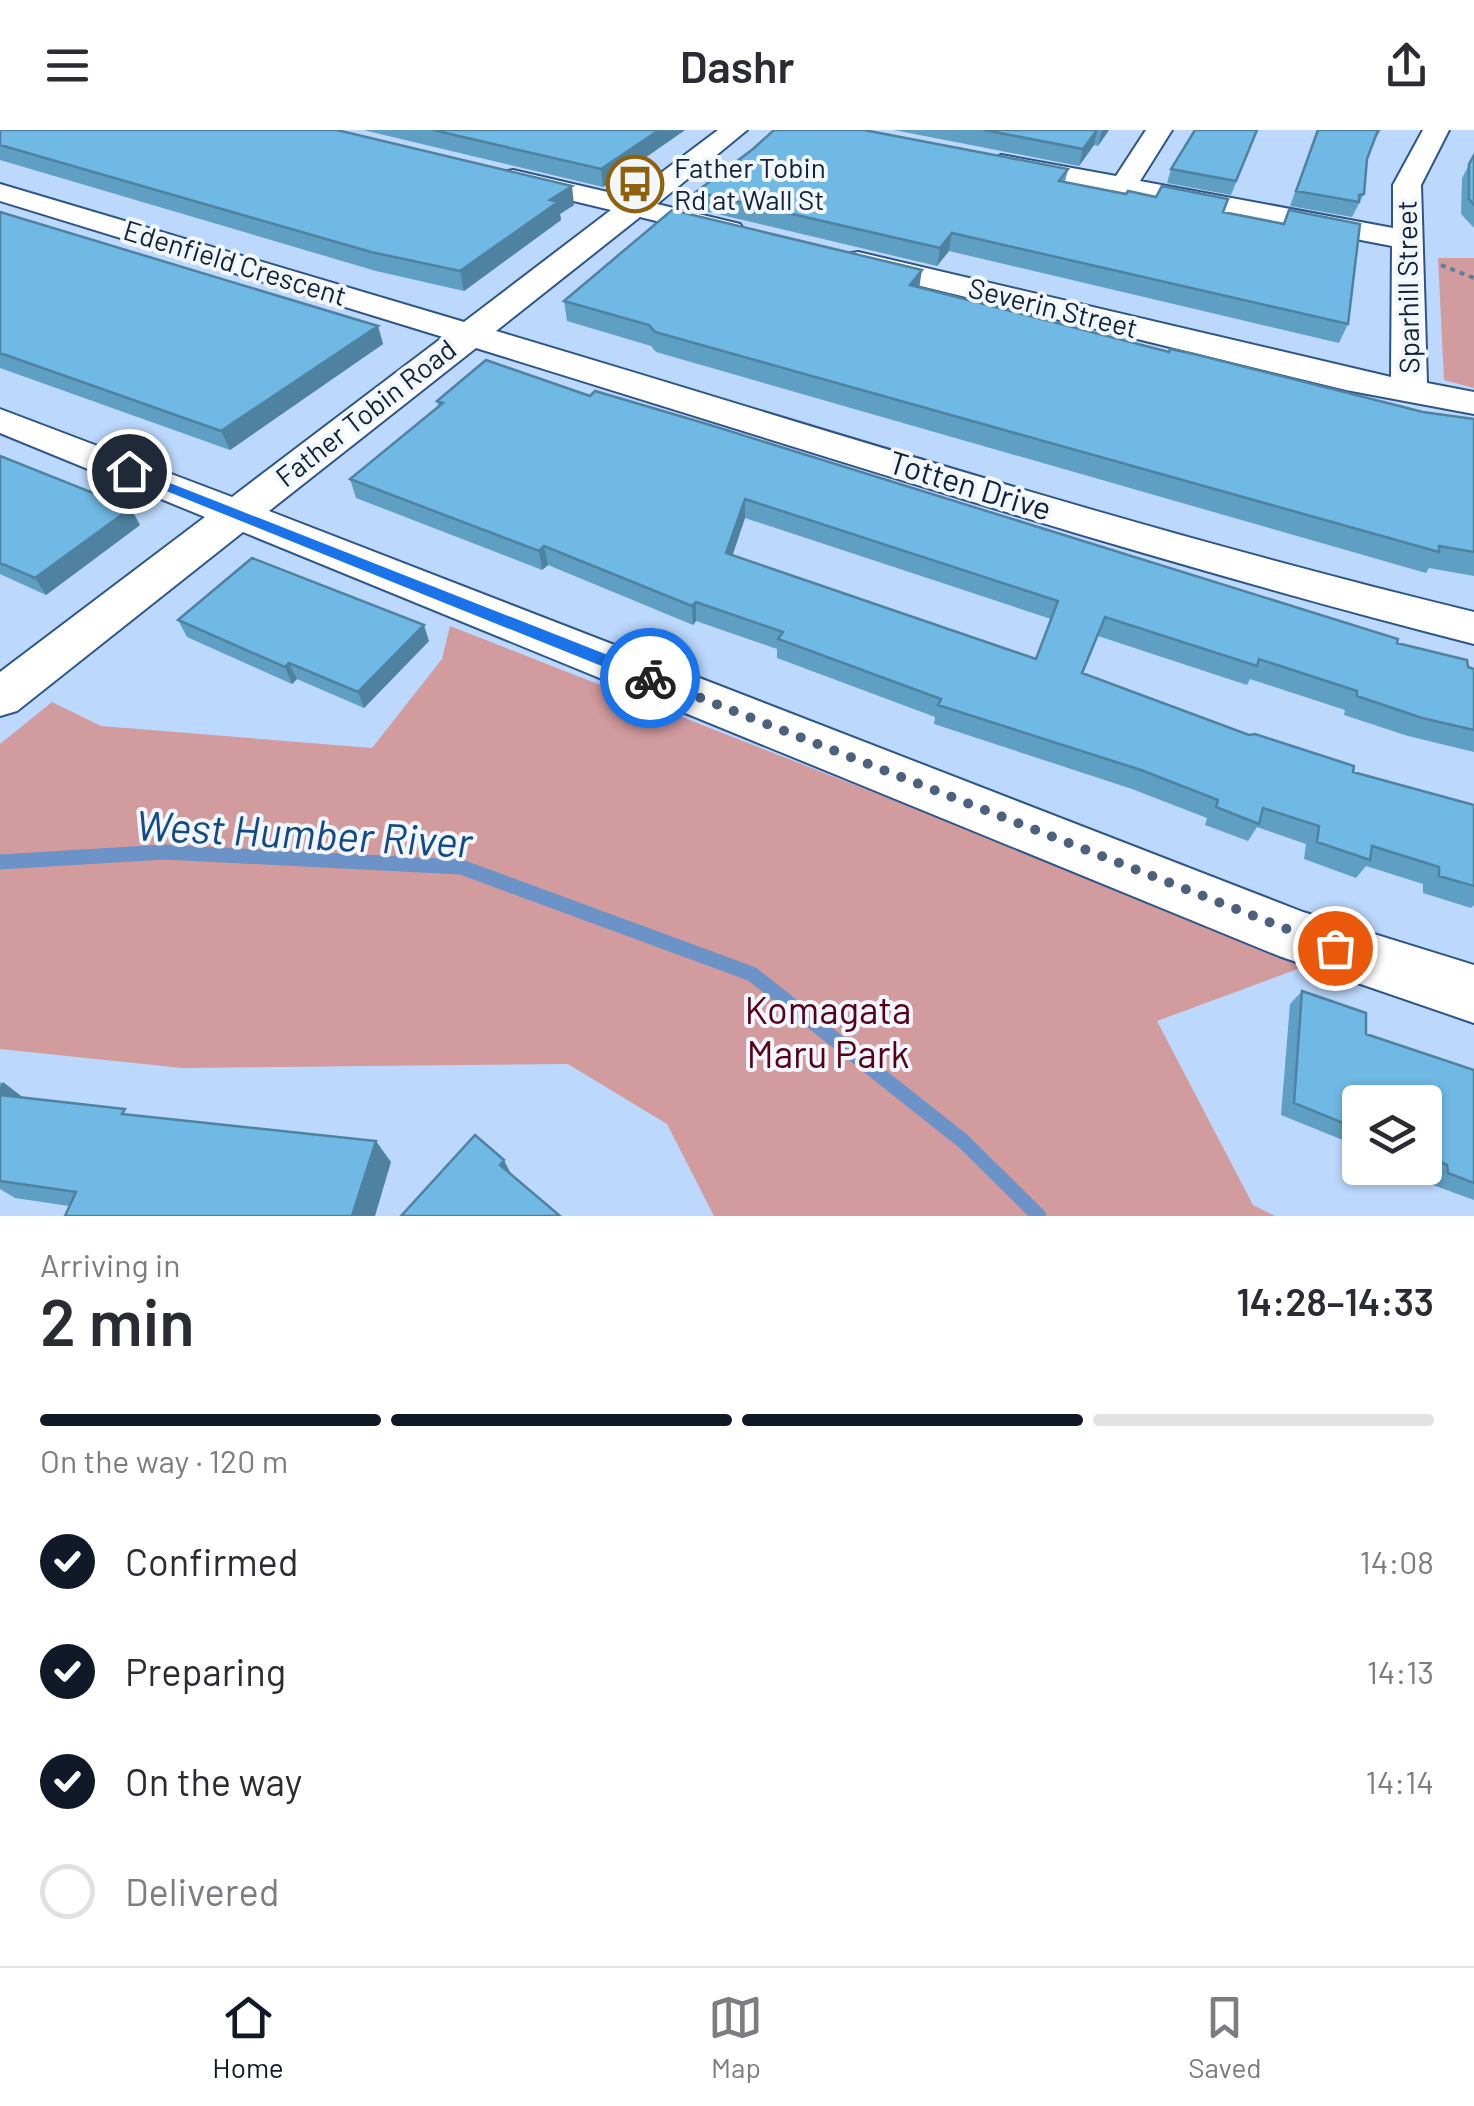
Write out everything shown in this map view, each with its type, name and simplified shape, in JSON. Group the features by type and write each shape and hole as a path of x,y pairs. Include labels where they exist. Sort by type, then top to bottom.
{"street":[{"name":"Father Tobin Road","path":"0,698 734,130"},
{"path":"1122,188 1159,130"},
{"name":"Sparhill Street","path":"1409,392 1406,185 1436,130"},
{"path":"969,157 1407,240"},
{"path":"484,171 765,239"},
{"name":"Edenfield Crescent","path":"0,192 469,333"},
{"name":"Severin Street","path":"822,252 1409,392 1474,403"},
{"name":"Totten Drive","path":"469,333 1144,539 1321,590 1474,628"},
{"path":"0,420 1300,936 1474,994"}],"path":[{"path":"1435,263 1474,278"}],"green space":[{"path":"1438,258 1474,258 1474,388 1444,380"},
{"name":"Komagata Maru Park","path":"450,626 1311,964 1157,1021 1253,1205 1275,1216 714,1216 667,1124 568,1064 182,1068 0,1049 0,744 52,702 101,726 372,748 442,659"}],"building":[{"path":"0,130 337,130 572,186 550,200 558,202 460,271 371,252 0,145"},
{"path":"433,130 659,130 601,169"},
{"path":"774,130 864,130 1068,169 1059,181 1126,194 1128,191 1156,197 1162,186 1228,199 1223,212 1284,224 1289,210 1360,224 1348,324 952,233 940,248 696,192"},
{"path":"984,130 1097,130 1083,149"},
{"path":"1195,130 1257,130 1236,181 1171,169"},
{"path":"1318,130 1378,130 1367,159 1364,194 1359,195 1359,202 1296,191"},
{"path":"1474,155 1474,205 1469,199 1469,164"},
{"path":"672,210 922,270 910,285 1169,352 1170,349 1194,354 1423,412 1474,419 1474,552 1439,546 1439,552 655,332 649,325 564,301"},
{"path":"0,212 378,326 221,431 0,353"},
{"path":"486,360 590,396 595,391 707,424 1398,639 1397,643 1467,660 1468,667 1474,669 1474,730 1422,718 1357,696 1357,691 1259,659 1257,666 1105,617 1082,673 1249,735 1354,766 1353,772 1474,805 1474,886 1439,876 1439,867 1372,846 1370,860 1317,842 1319,826 1263,808 1259,824 1216,807 1218,800 1141,770 938,705 941,699 778,639 783,632 696,602 692,606 544,546 539,551 350,479 443,403 437,401","holes":["745,499 1058,601 1036,659 726,553"]},
{"path":"0,456 131,508 35,578 0,563"},
{"path":"252,558 424,625 358,692 289,663 285,667 178,620"},
{"path":"1302,991 1366,1013 1366,1034 1474,1070 1474,1183 1448,1173 1447,1165 1442,1163 1442,1085 1342,1085 1342,1123 1294,1103"},
{"path":"0,1095 125,1109 122,1114 376,1141 352,1216 65,1216 76,1192 0,1181"},
{"path":"475,1135 504,1160 500,1165 560,1216 401,1216"}],"waterway":[{"name":"West Humber River","path":"0,862 164,852 461,867 752,974 963,1141 1039,1216"}],"way so far":[{"path":"650,678 1335,948"}],"place":[{"name":"Father Tobin Rd at Wall St","path":"635,184"}],"route":[{"path":"129,471 650,678"}]}
